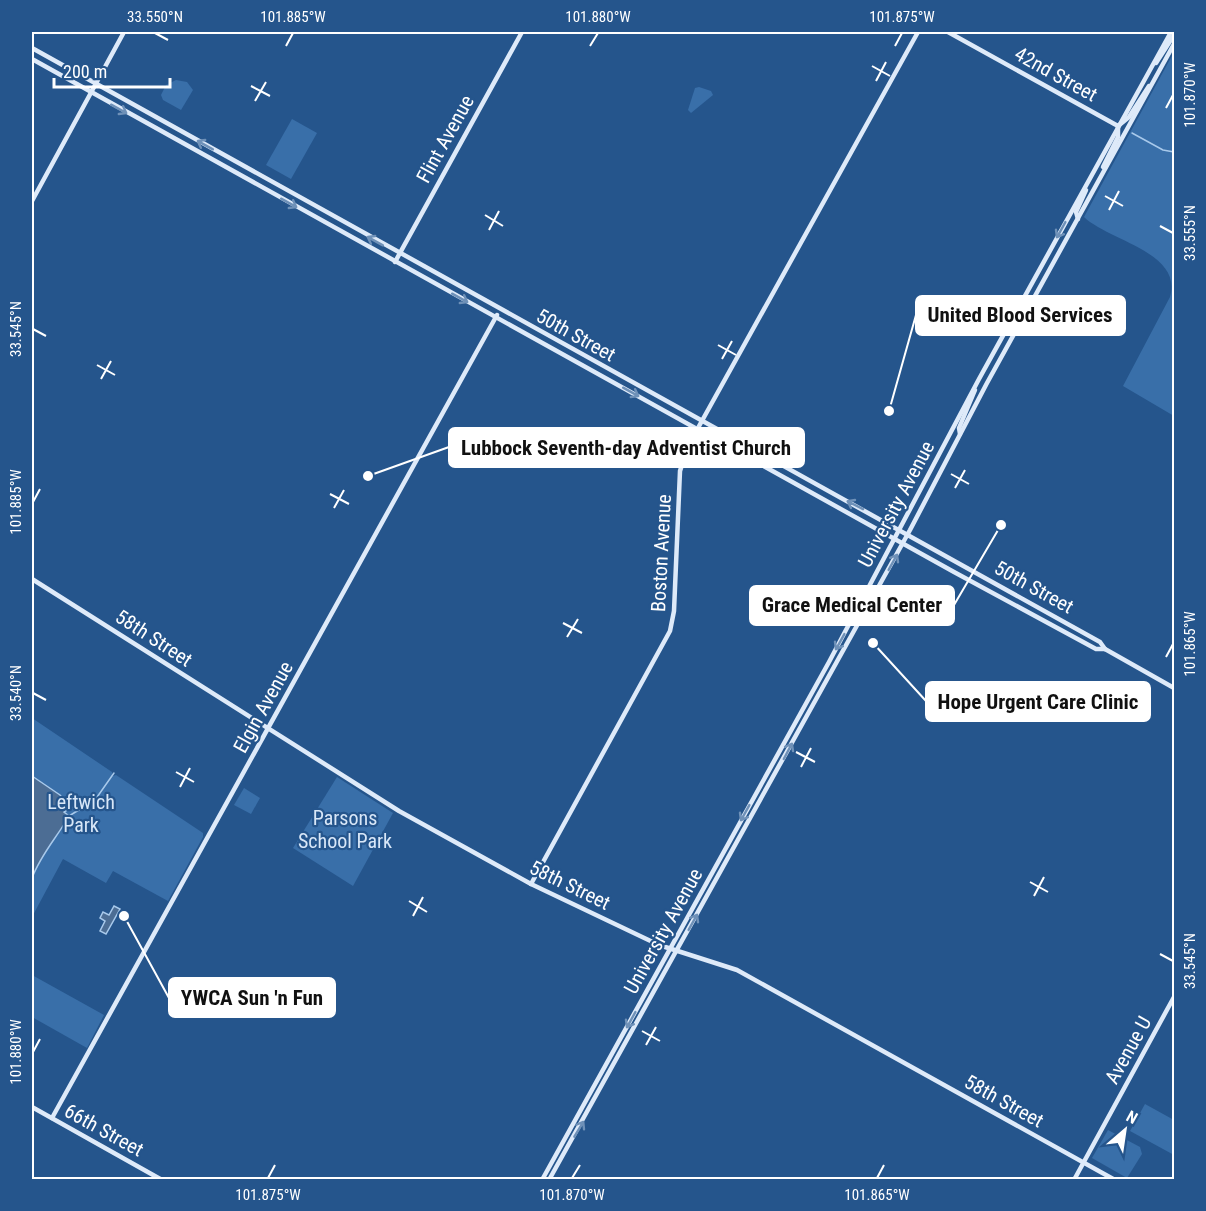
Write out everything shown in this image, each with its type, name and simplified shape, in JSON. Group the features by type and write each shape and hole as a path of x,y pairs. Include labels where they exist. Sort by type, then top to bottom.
{"main road":[{"path":"32,201 124,32"},
{"name":"Flint Avenue","path":"395,261 522,32"},
{"name":"Boston Avenue","path":"531,884 670,631 674,611 680,471 697,429 918,32"},
{"name":"42nd Street","path":"948,32 1118,126"},
{"name":"University Avenue","path":"542,1179 901,530 979,379 1171,32"},
{"path":"1148,73 1174,35"},
{"name":"University Avenue","path":"549,1179 903,544 960,434 1174,44"},
{"name":"50th Street","path":"32,48 701,422 901,530 1100,642 1105,649 1174,688"},
{"name":"50th Street","path":"32,59 903,544 1096,649 1105,649"},
{"path":"1099,180 1118,138 1118,126 1129,117 1142,94 1155,80"},
{"path":"1078,219 1076,212 1091,176"},
{"name":"Elgin Avenue","path":"52,1118 500,310"},
{"path":"960,434 959,428 973,400 979,379"},
{"path":"932,470 940,474"},
{"name":"58th Street","path":"32,579 399,811 531,884 676,952 721,964 744,973 1115,1179"},
{"name":"Avenue U","path":"1074,1179 1174,998"},
{"name":"66th Street","path":"32,1107 162,1179"}],"green space":[{"path":"1174,52 1174,416 1123,386 1170,297 1171,282 1166,269 1141,249 1084,217"},
{"path":"176,80 187,82 193,90 181,110 163,100 161,95 166,85"},
{"path":"695,88 711,91 713,95 691,113 688,110"},
{"path":"292,119 317,133 291,179 266,165"},
{"name":"Leftwich Park","path":"32,718 112,772 113,776 116,775 203,833 203,837 168,901 113,871 106,883 63,859 32,917"},
{"name":"Parsons School Park","path":"337,777 393,813 353,886 293,848"},
{"path":"244,788 260,798 251,814 234,805"},
{"path":"32,975 104,1015 87,1048 32,1017"},
{"path":"1145,1104 1174,1120 1174,1155 1130,1131"},
{"path":"1108,1130 1140,1147 1142,1154 1127,1178 1092,1158"}],"shaded area":[{"path":"32,776 60,795 72,807 64,812 69,816 40,861 32,878"},
{"path":"114,906 120,909 106,934 100,931 105,921 100,918 103,912 109,915"}],"waterway":[{"path":"1132,133 1163,150 1174,152"},
{"path":"69,816 95,800 114,773"}],"place":[{"name":"United Blood Services","path":"889,411"},
{"name":"Lubbock Seventh-day Adventist Church","path":"368,476"},
{"name":"Grace Medical Center","path":"1001,525"},
{"name":"Hope Urgent Care Clinic","path":"873,643"},
{"name":"YWCA Sun 'n Fun","path":"124,916"}]}
